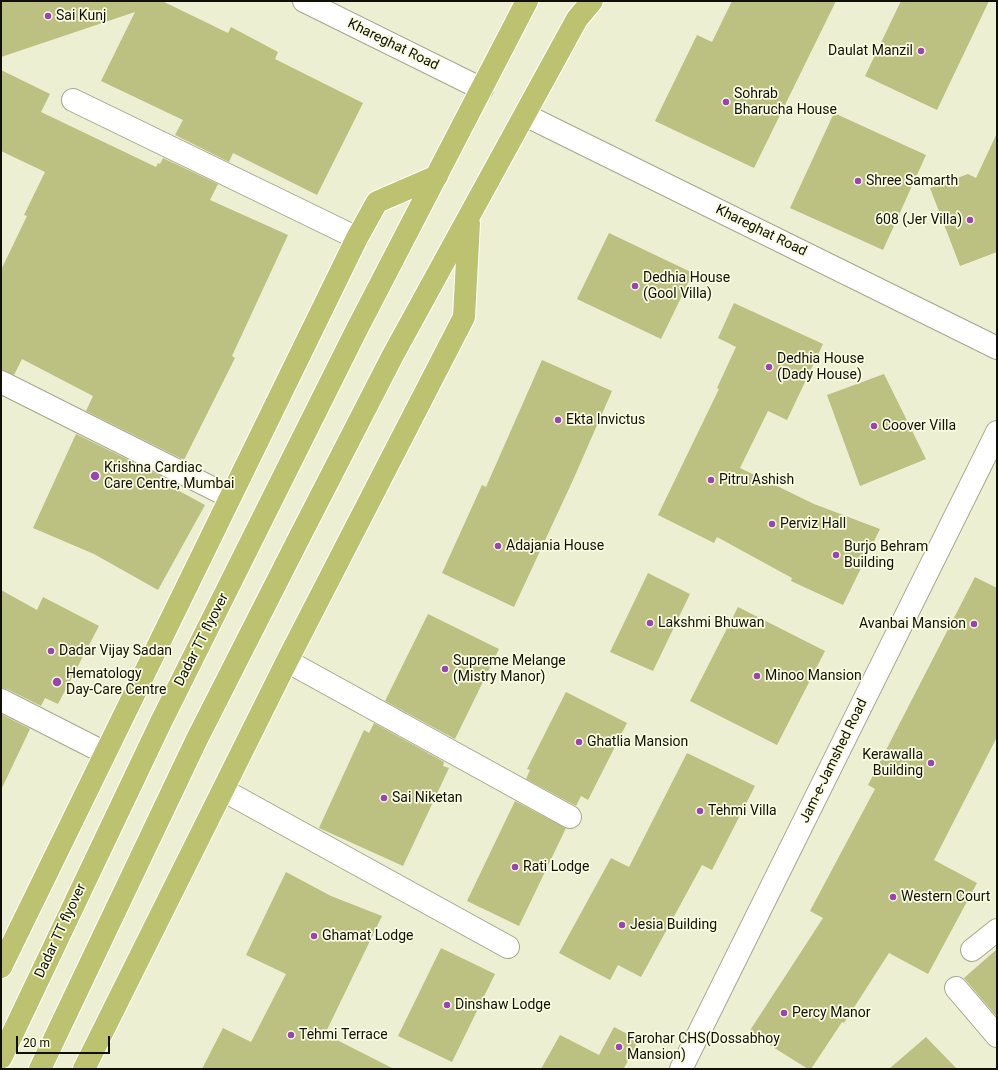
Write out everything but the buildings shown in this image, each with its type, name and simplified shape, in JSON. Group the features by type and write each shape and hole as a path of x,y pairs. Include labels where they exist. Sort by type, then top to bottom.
{"highway":[{"path":"40,1069 197,739 393,355 581,10 592,1"},
{"name":"Dadar TT flyover","path":"1,1058 161,722 356,331 526,2"},
{"path":"1,967 357,238 377,202 437,176"},
{"path":"84,1069 287,661 464,317 469,218"}],"street":[{"name":"Khareghat Road","path":"304,1 482,89"},
{"path":"73,100 357,238"},
{"name":"Khareghat Road","path":"525,115 997,348"},
{"path":"1,382 230,497"},
{"name":"Jam-e-Jamshed Road","path":"681,1069 997,432"},
{"path":"287,661 570,817"},
{"path":"1,700 105,753"},
{"path":"223,790 508,947"},
{"path":"972,950 997,930"},
{"path":"956,988 997,1036"}],"place":[{"name":"Sai Kunj","path":"48,16"},
{"name":"Daulat Manzil","path":"921,51"},
{"name":"Sohrab Bharucha House","path":"726,102"},
{"name":"Shree Samarth","path":"858,181"},
{"name":"608 (Jer Villa)","path":"970,220"},
{"name":"Dedhia House (Gool Villa)","path":"635,286"},
{"name":"Dedhia House (Dady House)","path":"769,367"},
{"name":"Ekta Invictus","path":"558,420"},
{"name":"Coover Villa","path":"874,426"},
{"name":"Krishna Cardiac Care Centre, Mumbai","path":"95,476"},
{"name":"Pitru Ashish","path":"711,480"},
{"name":"Perviz Hall","path":"772,524"},
{"name":"Adajania House","path":"498,546"},
{"name":"Burjo Behram Building","path":"836,555"},
{"name":"Lakshmi Bhuwan","path":"650,623"},
{"name":"Avanbai Mansion","path":"974,624"},
{"name":"Dadar Vijay Sadan","path":"51,651"},
{"name":"Supreme Melange (Mistry Manor)","path":"445,669"},
{"name":"Minoo Mansion","path":"757,676"},
{"name":"Hematology Day-Care Centre","path":"57,682"},
{"name":"Ghatlia Mansion","path":"579,742"},
{"name":"Kerawalla Building","path":"931,763"},
{"name":"Sai Niketan","path":"384,798"},
{"name":"Tehmi Villa","path":"700,811"},
{"name":"Rati Lodge","path":"515,867"},
{"name":"Western Court","path":"893,897"},
{"name":"Jesia Building","path":"622,925"},
{"name":"Ghamat Lodge","path":"314,936"},
{"name":"Dinshaw Lodge","path":"447,1005"},
{"name":"Percy Manor","path":"784,1013"},
{"name":"Tehmi Terrace","path":"291,1035"},
{"name":"Farohar CHS(Dossabhoy Mansion)","path":"619,1047"}]}
